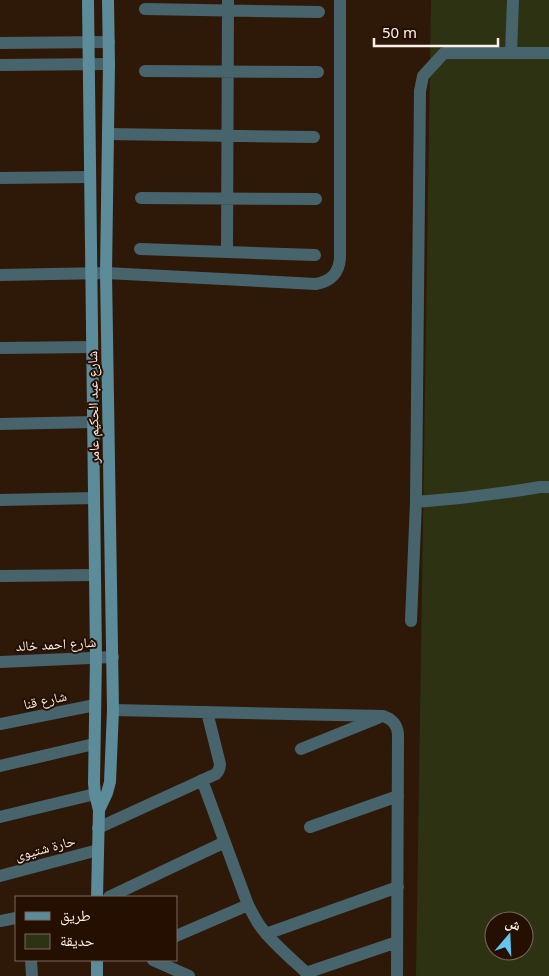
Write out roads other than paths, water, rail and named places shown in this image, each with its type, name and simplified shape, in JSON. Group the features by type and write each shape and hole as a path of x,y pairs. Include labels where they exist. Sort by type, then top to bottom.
{"street":[{"name":"شارع عبد الحكيم عامر","path":"88,0 96,657 94,794 99,810 97,896"},
{"name":"شارع عبد الحكيم عامر","path":"99,810 110,782 113,710 106,273 108,0"},
{"path":"0,275 91,272 316,284 331,278 336,272 340,258 340,0"},
{"path":"511,53 513,0"},
{"path":"145,9 228,5 319,12"},
{"path":"227,252 228,5"},
{"path":"0,43 109,42"},
{"path":"411,621 416,502 420,91 423,76 444,53 549,53"},
{"path":"0,64 109,64"},
{"path":"145,71 318,72"},
{"path":"108,134 314,137"},
{"path":"0,178 90,177"},
{"path":"141,198 316,199"},
{"path":"140,249 315,255"},
{"path":"0,348 92,347"},
{"path":"0,424 94,422"},
{"path":"416,502 453,500 549,487"},
{"path":"0,500 94,498"},
{"path":"0,576 95,575"},
{"name":"شارع احمد خالد","path":"0,662 112,657"},
{"name":"شارع قنا","path":"0,724 95,704"},
{"path":"113,710 383,716 394,722 398,734 397,976"},
{"path":"98,828 216,774 220,768 207,712"},
{"path":"301,749 383,716"},
{"path":"0,766 94,744"},
{"path":"202,780 248,905 266,934 308,974 397,942"},
{"path":"0,817 94,794"},
{"path":"310,827 398,796"},
{"path":"111,896 225,842"},
{"name":"حارة شتيوى","path":"0,876 98,850"},
{"path":"266,934 398,886"},
{"path":"178,935 248,905"},
{"path":"0,921 15,918"},
{"path":"31,961 32,976"},
{"path":"97,961 97,976"},
{"path":"155,961 189,976"}]}
